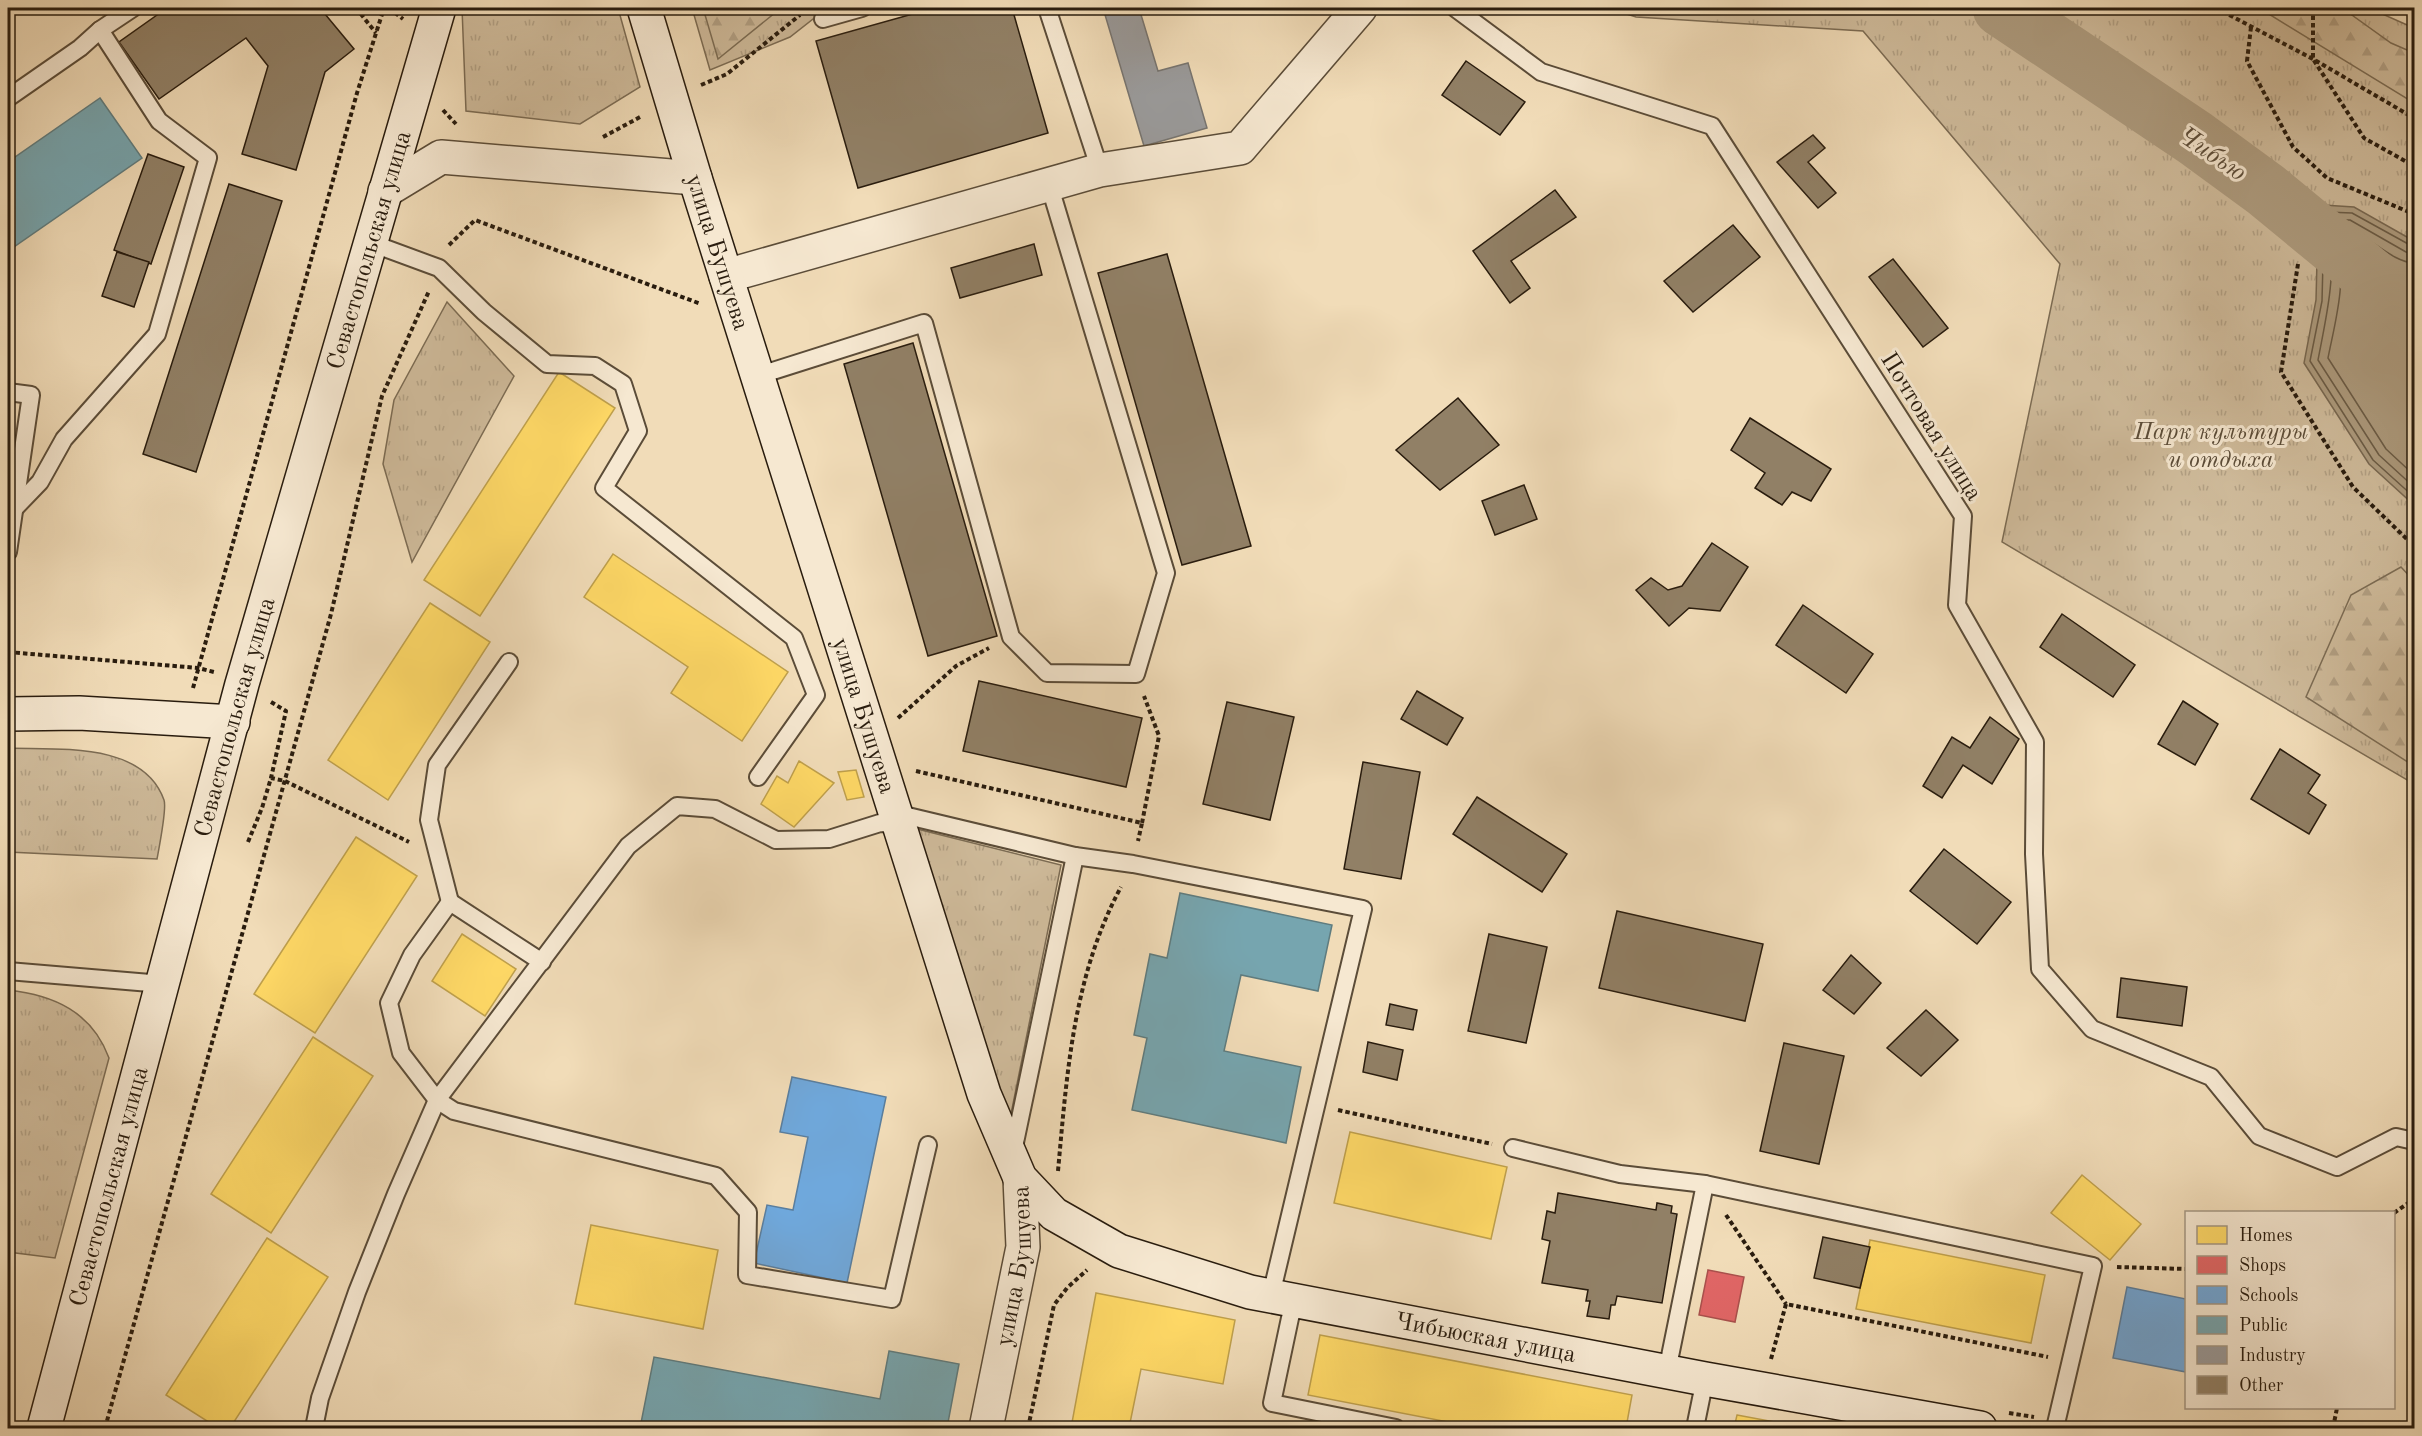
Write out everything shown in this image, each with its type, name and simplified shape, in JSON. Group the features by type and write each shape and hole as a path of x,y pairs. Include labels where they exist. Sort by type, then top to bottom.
{"street":[{"name":"Севастопольская улица","path":"44,1428 242,684 439,8"},
{"name":"улица Бушуева","path":"644,8 694,178 984,1094 1016,1169 1023,1247 986,1428"},
{"path":"726,276 1100,170 1240,148 1360,8"},
{"path":"385,191 441,158 694,178"},
{"path":"8,714 79,713 233,722"},
{"name":"Чибьюская улица","path":"1016,1169 1054,1214 1119,1251 1285,1304 1667,1371 1703,1387 1980,1428"}],"lane":[{"path":"8,98 133,8"},
{"path":"824,19 862,8"},
{"path":"1047,8 1100,170"},
{"name":"Почтовая улица","path":"1455,8 1541,72 1712,126 1963,516 1958,605 2035,742 2034,854 2040,969 2092,1029 2211,1077 2259,1136 2337,1167 2396,1137 2415,1141"},
{"path":"14,509 40,482 63,439 157,334 208,158 159,121 100,30"},
{"path":"757,376 924,323 1011,637 1047,673 1136,674 1166,573 1049,184"},
{"path":"371,243 439,268 492,319 547,363 595,366 623,384 638,431 604,488 794,638 816,695 758,777"},
{"path":"8,392 31,395 8,552"},
{"path":"509,662 437,765 429,820 450,902 542,962"},
{"path":"314,1428 320,1398 357,1292 437,1100 628,846 676,806 715,809 776,840 829,838 897,819 1075,856 1133,864 1363,909 1316,1105 1272,1403 1396,1428"},
{"path":"1016,1169 1075,856"},
{"path":"450,902 412,955 389,1003 402,1053 437,1100 454,1111 716,1176 748,1212 747,1275 892,1299 928,1145"},
{"path":"8,971 162,984"},
{"path":"1513,1148 1620,1173 1706,1184 2093,1266 2055,1428"},
{"path":"1667,1371 1706,1184"},
{"path":"1695,1428 1703,1387"}],"path":[{"path":"356,8 376,33"},
{"path":"2216,8 2313,59 2415,118"},
{"path":"2313,8 2313,59 2364,138 2415,166"},
{"path":"599,139 635,121 671,97 727,74 800,15"},
{"path":"2251,27 2247,61 2293,147 2327,178 2415,214"},
{"path":"698,74 705,96"},
{"path":"440,108 461,129"},
{"path":"105,1428 331,614 382,396 447,247 475,220 711,308"},
{"path":"2298,264 2281,372 2353,487 2415,546"},
{"path":"893,709 897,720 956,666 1011,637"},
{"path":"8,652 198,668 216,672 242,684 286,711 271,778 248,842"},
{"path":"1054,1214 1070,1048 1084,980 1110,907 1133,864 1159,736 1136,674"},
{"path":"914,770 1142,823"},
{"path":"271,778 285,781 439,858"},
{"path":"1316,1105 1513,1148"},
{"path":"1706,1184 1786,1304 2070,1362"},
{"path":"2395,1212 2415,1199"},
{"path":"2093,1266 2185,1269"},
{"path":"1028,1428 1054,1305 1067,1288 1087,1270 1095,1270"},
{"path":"1769,1366 1786,1304"},
{"path":"2333,1428 2337,1409"}],"green space":[{"path":"462,8 618,8 640,87 580,124 466,111"},
{"path":"692,8 827,8 790,37 710,70"},
{"path":"703,8 781,8 718,59"},
{"name":"Парк культуры и отдыха","path":"1608,8 2369,8 2414,28 2414,784 2002,542 2060,264 1863,31 1636,17"},
{"path":"2259,8 2342,8 2391,43 2414,53 2414,103"},
{"path":"447,302 514,376 412,562 383,464 394,400"},
{"path":"2401,567 2414,581 2414,766 2306,697 2351,595"},
{"path":"8,748 96,753 118,758 138,767 153,781 165,804 157,859 8,852"},
{"path":"913,828 1061,865 1010,1119"},
{"path":"8,990 41,996 69,1009 93,1029 109,1058 55,1258 8,1252"}],"water":[{"path":"2323,205 2354,207 2414,241 2414,505 2369,464 2304,363 2316,300 2317,260 2303,248"}],"building: Homes":[{"path":"559,372 615,408 480,616 424,580"},
{"path":"613,554 788,672 742,741 671,693 688,667 584,597"},
{"path":"430,603 490,642 388,800 328,760"},
{"path":"799,761 834,783 794,827 761,804 777,776 788,783"},
{"path":"856,770 864,797 847,800 838,772"},
{"path":"356,837 417,876 315,1033 254,994"},
{"path":"462,934 516,969 485,1016 432,981"},
{"path":"313,1037 373,1076 271,1233 211,1194"},
{"path":"1350,1132 1507,1167 1491,1239 1334,1203"},
{"path":"2082,1175 2141,1224 2110,1260 2051,1213"},
{"path":"591,1225 718,1250 703,1329 575,1304"},
{"path":"267,1238 328,1277 230,1428 218,1428 166,1395"},
{"path":"1870,1240 2045,1275 2031,1343 1856,1309"},
{"path":"1096,1293 1235,1320 1223,1384 1141,1369 1129,1428 1071,1428"},
{"path":"1320,1335 1632,1395 1626,1428 1479,1428 1308,1395"},
{"path":"1737,1415 1806,1428 1734,1428"}],"building: Shops":[{"path":"1708,1270 1744,1277 1735,1322 1699,1315"}],"building: Schools":[{"path":"792,1077 886,1097 847,1283 754,1263 767,1205 793,1210 808,1137 780,1132"},
{"path":"2127,1287 2185,1299 2185,1372 2113,1358"}],"building: Public":[{"path":"100,98 142,158 8,251 8,162"},
{"path":"1180,893 1332,925 1318,991 1241,975 1224,1051 1301,1067 1286,1143 1132,1110 1147,1038 1134,1035 1150,954 1167,958"},
{"path":"889,1351 959,1364 947,1428 640,1428 654,1357 880,1399"}],"building: Industry":[{"path":"1103,8 1139,8 1158,71 1188,63 1207,128 1144,146"}],"building: Other":[{"path":"167,8 320,8 354,49 325,72 296,170 242,154 268,66 246,38 159,99 119,42"},
{"path":"934,8 1012,8 1048,133 858,188 816,41"},
{"path":"1466,61 1525,102 1500,135 1442,95"},
{"path":"1813,135 1825,148 1808,162 1836,193 1818,208 1777,162"},
{"path":"148,154 184,167 151,264 114,250"},
{"path":"229,184 282,201 196,472 143,454"},
{"path":"1555,190 1576,217 1511,261 1530,288 1510,303 1473,251"},
{"path":"1733,225 1760,257 1693,312 1664,281"},
{"path":"1034,244 1042,275 960,298 951,268"},
{"path":"117,252 149,262 134,307 102,296"},
{"path":"1167,254 1251,546 1182,565 1098,273"},
{"path":"1893,259 1948,328 1923,347 1869,277"},
{"path":"913,343 997,636 928,656 844,364"},
{"path":"1458,398 1499,445 1440,490 1396,450"},
{"path":"1750,418 1831,469 1811,501 1792,492 1782,505 1755,488 1765,473 1731,450"},
{"path":"1524,485 1537,519 1495,535 1482,501"},
{"path":"1712,543 1748,567 1720,611 1689,608 1669,626 1636,590 1651,578 1668,590 1682,586"},
{"path":"1803,605 1873,654 1846,693 1776,645"},
{"path":"2062,614 2135,665 2113,697 2040,647"},
{"path":"979,681 1142,718 1126,787 963,751"},
{"path":"1417,691 1463,718 1447,745 1401,719"},
{"path":"2183,701 2218,724 2195,765 2158,744"},
{"path":"1227,702 1294,717 1270,820 1203,804"},
{"path":"1990,717 2019,739 1992,784 1963,765 1942,798 1923,786 1952,737 1970,748"},
{"path":"2280,749 2320,775 2308,793 2326,805 2309,834 2251,799"},
{"path":"1363,762 1420,772 1401,879 1344,869"},
{"path":"1477,797 1567,854 1542,892 1453,834"},
{"path":"1944,849 2011,902 1977,944 1910,891"},
{"path":"1617,911 1763,944 1745,1021 1599,988"},
{"path":"1489,934 1547,947 1526,1043 1468,1031"},
{"path":"1851,955 1881,983 1854,1014 1823,990"},
{"path":"2121,978 2187,987 2182,1026 2117,1017"},
{"path":"1390,1004 1417,1010 1413,1030 1386,1025"},
{"path":"1926,1010 1958,1040 1921,1076 1887,1048"},
{"path":"1368,1042 1403,1050 1397,1080 1363,1072"},
{"path":"1784,1043 1844,1056 1819,1164 1760,1151"},
{"path":"1558,1193 1656,1210 1657,1203 1672,1206 1671,1213 1677,1214 1662,1303 1617,1296 1615,1305 1611,1305 1609,1319 1587,1316 1590,1301 1586,1301 1588,1290 1542,1283 1550,1241 1542,1239 1547,1211 1555,1213"},
{"path":"1823,1237 1870,1247 1860,1288 1814,1278"}],"waterway":[{"name":"Чибью","path":"2001,8 2195,138 2266,190 2414,312"}]}
